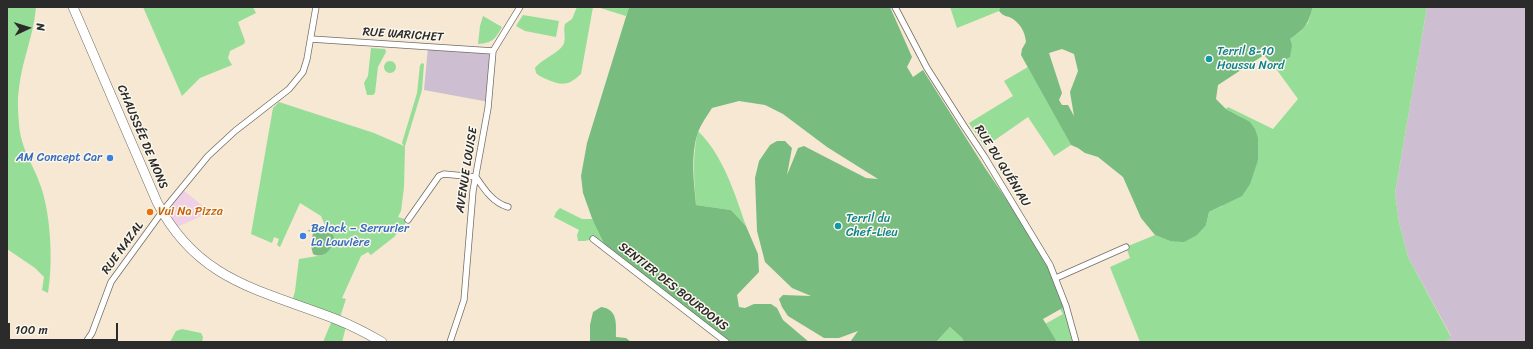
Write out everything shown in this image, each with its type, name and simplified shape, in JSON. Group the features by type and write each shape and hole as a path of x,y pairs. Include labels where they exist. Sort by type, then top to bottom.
{"main road":[{"name":"CHAUSSÉE DE MONS","path":"73,7 162,212 181,239 204,261 220,273 254,289 339,320 382,342"}],"street":[{"name":"RUE NAZAL","path":"86,342 92,333 111,282 162,212 208,156 289,89 304,69 316,7"},
{"name":"AVENUE LOUISE","path":"450,342 464,300 473,191 489,102 493,51 520,7"},
{"name":"RUE DU QUÉNIAU","path":"895,7 928,68 1044,254 1056,278 1076,342"},
{"name":"RUE WARICHET","path":"311,39 493,51"},
{"path":"408,220 439,176 444,174 476,176 487,194 497,202 508,207"},
{"name":"SENTIER DES BOURDONS","path":"593,240 726,342"},
{"path":"1056,278 1126,247"}],"shaded area":[{"path":"1427,7 1526,7 1526,342 1447,342 1451,336 1408,257 1399,222 1395,193"},
{"path":"428,47 492,51 489,102 424,90"},
{"path":"182,189 210,212 173,229 162,212"}],"green space":[{"path":"7,7 36,7 33,28 21,78 18,97 18,110 22,142 39,181 47,214 51,255 48,293 42,290 44,277 35,268 7,249"},
{"path":"143,7 253,7 256,13 238,22 245,41 244,44 230,51 228,58 232,65 200,78 182,96"},
{"path":"577,7 593,7 581,74 568,83 556,83 538,75 535,68 562,46 565,41 565,24 572,19"},
{"path":"597,7 629,7 626,16"},
{"path":"629,7 890,7 912,57 907,67 913,77 923,70 985,168 1037,244 1066,306 1043,319 1057,342 964,342 962,338 950,327 936,342 850,342 858,331 839,338 824,338 788,316 779,299 783,295 811,296 792,288 765,262 757,231 755,178 759,161 770,145 777,141 785,141 792,148 787,175 798,148 804,146 866,178 878,179 827,147 783,114 765,105 739,101 712,108 699,129 694,150 693,168 696,205 731,210 746,226 758,254 759,272 737,295 739,307 745,308 754,304 771,304 777,308 783,320 809,342 726,342 607,250 593,221 583,193 581,176 587,143"},
{"path":"950,7 1000,7 999,11 957,28"},
{"path":"1000,7 1313,7 1305,26 1300,32 1290,39 1292,45 1290,57 1274,66 1264,55 1218,85 1216,99 1226,109 1250,122 1255,129 1258,138 1258,160 1250,184 1242,196 1209,212 1206,225 1197,235 1184,242 1170,241 1155,235 1141,218 1123,177 1098,157 1085,153 1071,145 1021,55 1022,49 1026,42 1022,29 1013,19 1003,15 999,11","holes":["1062,49 1074,54 1078,71 1070,92 1074,116 1068,105 1062,105 1059,100 1062,93 1049,53"]},
{"path":"1313,7 1427,7 1395,193 1399,222 1408,257 1451,337 1447,340 1447,342 1140,342 1110,267 1130,258 1126,247 1155,235 1170,241 1206,225 1209,212 1222,206 1258,160 1258,138 1241,117 1226,109 1228,107 1273,129 1298,99 1274,66 1283,62 1290,39 1300,32 1308,23"},
{"path":"523,15 559,21 556,37 525,31 516,26"},
{"path":"483,16 502,27 493,40 487,43 478,44 480,26"},
{"path":"371,48 385,49 386,52 378,67 375,93 373,95 367,95 364,83 368,76"},
{"path":"388,61 392,61 396,67 392,73 388,73 384,69 384,65"},
{"path":"422,63 424,64 422,90 405,146 404,187 401,211 398,217 408,220 394,237 371,255 368,252 361,256 342,298 346,299 339,320 347,323 342,342 323,342 333,318 292,302 299,259 324,255 332,234 328,232 321,216 300,203 280,247 277,245 279,239 274,237 272,243 251,234 273,108 279,102 374,133 404,146 402,143 417,93 420,65"},
{"path":"1028,67 1071,145 1054,156 1028,117 985,147 969,123 1013,96 1004,81"},
{"path":"698,131 707,141 721,163 733,188 746,226 731,210 696,205 694,159"},
{"path":"560,208 582,219 592,219 607,250 593,239 578,241 577,235 579,230 554,217"},
{"path":"313,229 321,233 329,233 334,237 330,249 325,254 313,254 311,246 313,232 307,231"},
{"path":"1066,306 1076,342 1057,342 1045,324 1063,314 1060,309"},
{"path":"601,307 607,308 611,311 615,318 616,337 626,338 631,342 590,342 590,325 593,312"},
{"path":"950,327 962,338 964,342 936,342"},
{"path":"182,329 201,333 203,337 202,342 170,342 176,331"}],"place":[{"name":"Terril 8-10 Houssu Nord","path":"1209,59"},
{"name":"AM Concept Car","path":"110,158"},
{"name":"Vui Na Pizza","path":"150,212"},
{"name":"Terril du Chef-Lieu","path":"838,226"},
{"name":"Belock – Serrurier La Louvière","path":"303,236"}]}
